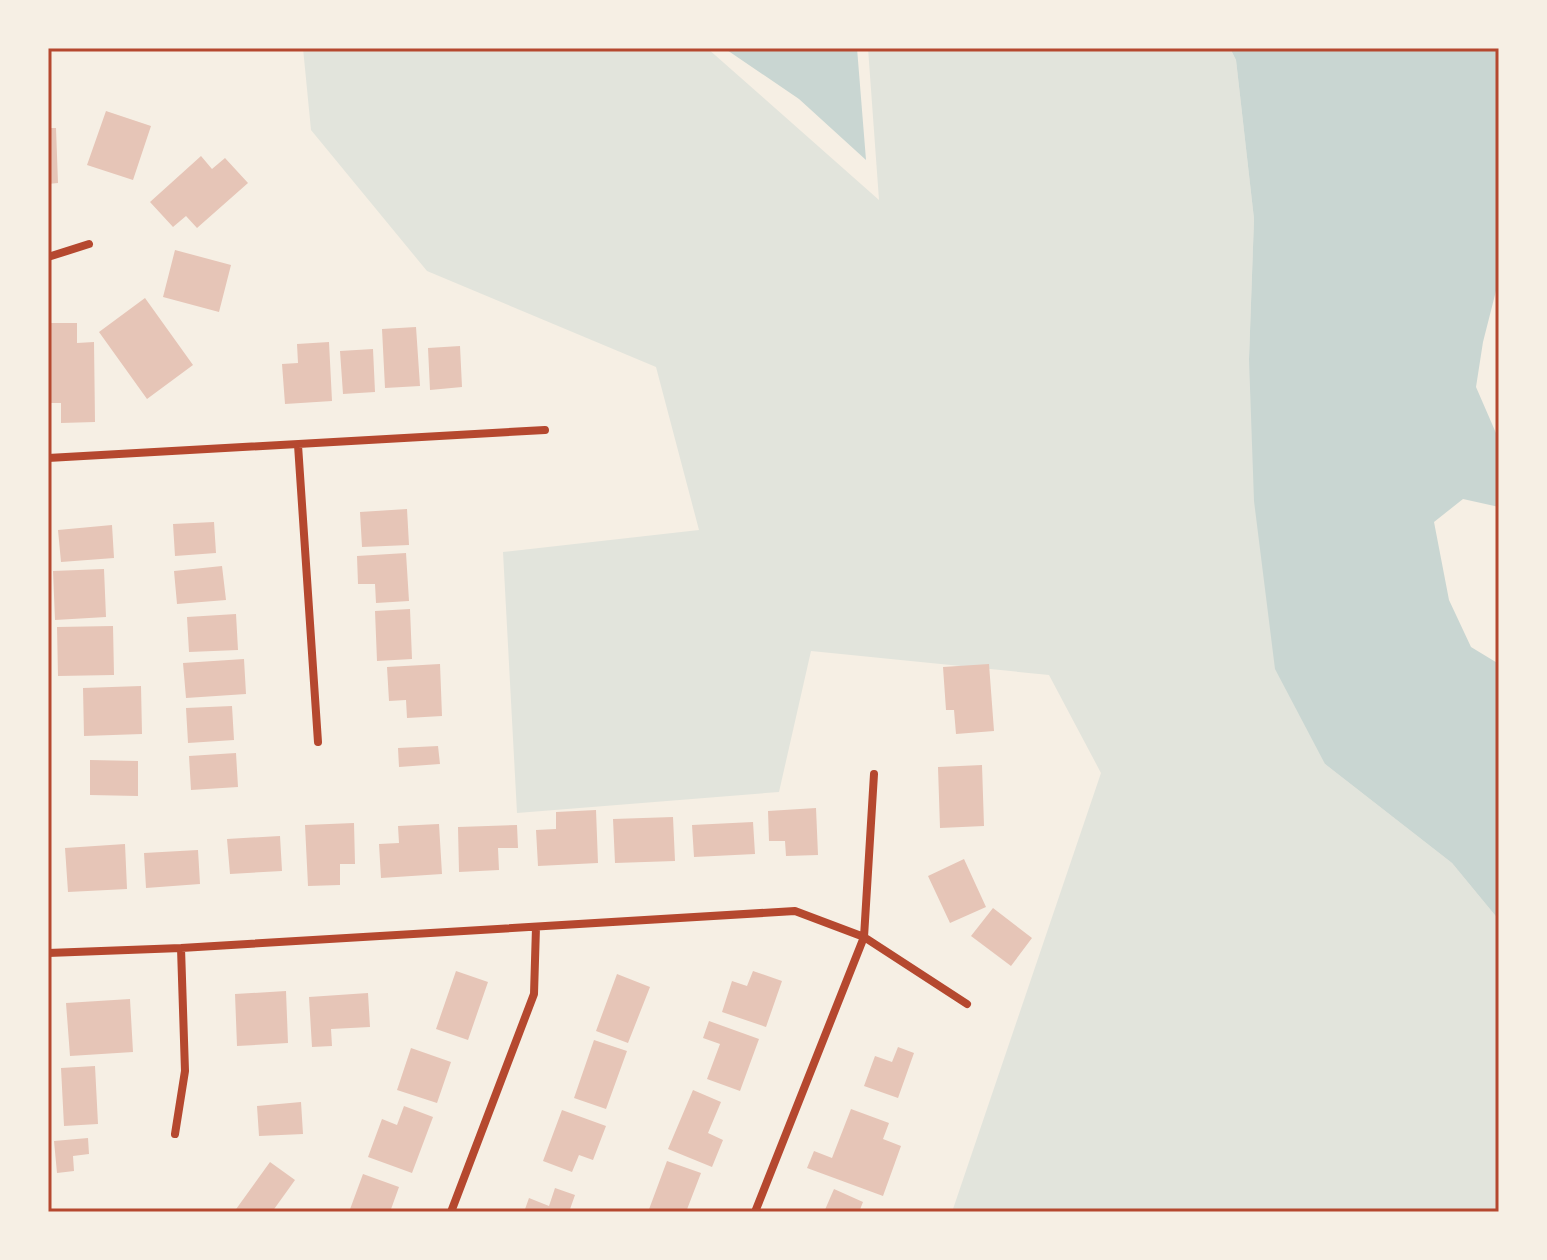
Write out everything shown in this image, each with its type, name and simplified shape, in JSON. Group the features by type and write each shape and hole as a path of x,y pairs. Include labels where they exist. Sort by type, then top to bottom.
{"street":[{"path":"48,257 89,244"},
{"path":"48,458 545,430"},
{"path":"298,445 318,742"},
{"path":"755,1212 864,937 874,774"},
{"path":"48,953 181,948 795,911 864,937 967,1004"},
{"path":"451,1212 534,994 536,927"},
{"path":"175,1134 185,1071 181,948"}],"shaded area":[{"path":"303,48 707,48 879,200 868,48 1230,48 1236,60 1254,219 1249,359 1325,764 1452,863 1499,920 1499,1212 952,1212 1101,773 1049,675 811,651 779,792 517,813 503,552 699,530 656,367 427,271 311,130"},
{"path":"724,48 857,48 866,160 799,99"},
{"path":"1230,48 1499,48 1499,279 1483,342 1476,387 1499,440 1499,507 1463,499 1434,522 1449,600 1471,647 1499,664 1499,920 1452,863 1325,764 1275,669 1254,501 1249,359 1254,219 1236,60"}],"building":[{"path":"106,111 151,126 133,180 87,165"},
{"path":"48,128 56,128 58,183 48,184"},
{"path":"201,156 212,169 225,158 248,183 197,228 186,216 173,227 150,202"},
{"path":"175,250 231,265 219,312 163,297"},
{"path":"145,298 193,365 147,399 99,332"},
{"path":"48,323 77,323 77,343 94,342 95,422 61,423 61,403 48,403"},
{"path":"416,327 420,386 385,388 382,329"},
{"path":"329,342 332,401 285,404 282,364 298,363 297,344"},
{"path":"460,346 462,387 430,390 428,348"},
{"path":"373,349 375,392 343,394 340,351"},
{"path":"407,509 409,545 362,547 360,512"},
{"path":"214,522 216,553 175,556 173,524"},
{"path":"112,525 114,558 61,562 58,530"},
{"path":"406,553 409,601 376,603 375,584 358,584 357,556"},
{"path":"222,566 226,600 177,604 174,571"},
{"path":"104,569 106,617 55,620 53,571"},
{"path":"410,609 412,659 377,661 375,611"},
{"path":"236,614 238,650 189,652 187,617"},
{"path":"113,626 114,675 58,676 57,627"},
{"path":"244,659 246,694 186,698 183,663"},
{"path":"440,664 442,716 407,718 406,700 389,701 387,667"},
{"path":"989,664 994,731 956,734 954,710 946,710 943,667"},
{"path":"141,686 142,734 84,736 83,688"},
{"path":"232,706 234,740 188,743 186,708"},
{"path":"438,746 440,764 399,767 398,748"},
{"path":"236,753 238,787 191,790 189,756"},
{"path":"90,760 138,761 138,796 90,795"},
{"path":"982,765 984,826 940,828 938,767"},
{"path":"816,808 818,855 786,856 785,841 769,841 768,811"},
{"path":"596,810 598,863 538,866 536,830 556,829 556,812"},
{"path":"673,817 675,861 615,863 613,819"},
{"path":"753,822 755,854 694,857 692,825"},
{"path":"354,823 355,864 340,864 340,885 308,886 305,825"},
{"path":"439,824 442,874 381,878 379,844 399,843 398,826"},
{"path":"517,825 518,848 498,848 499,870 459,872 458,827"},
{"path":"280,836 282,871 230,874 227,839"},
{"path":"125,844 127,889 68,892 65,848"},
{"path":"198,850 200,884 146,888 144,853"},
{"path":"964,859 986,907 950,923 928,876"},
{"path":"993,908 1032,938 1011,966 971,936"},
{"path":"456,971 488,982 468,1040 436,1029"},
{"path":"753,971 782,981 766,1027 722,1012 732,981 747,986"},
{"path":"617,974 650,987 628,1043 596,1031"},
{"path":"286,991 288,1043 237,1046 235,994"},
{"path":"368,993 370,1027 331,1029 332,1046 312,1047 309,997"},
{"path":"130,999 133,1052 70,1056 66,1003"},
{"path":"709,1021 759,1039 740,1091 707,1079 720,1044 703,1038"},
{"path":"594,1040 627,1051 606,1109 574,1098"},
{"path":"898,1047 914,1053 898,1098 864,1086 875,1056 892,1062"},
{"path":"411,1048 451,1062 437,1103 397,1090"},
{"path":"95,1066 98,1124 64,1126 61,1068"},
{"path":"693,1090 721,1102 708,1133 723,1140 712,1167 668,1149"},
{"path":"301,1102 303,1134 259,1136 257,1106"},
{"path":"404,1106 433,1117 412,1173 368,1157 382,1119 397,1125"},
{"path":"851,1109 889,1123 883,1139 901,1146 883,1196 807,1168 814,1151 832,1158"},
{"path":"562,1110 606,1126 593,1160 579,1155 572,1172 543,1161"},
{"path":"88,1138 89,1154 73,1156 74,1171 57,1173 54,1141"},
{"path":"667,1161 701,1173 686,1212 648,1212"},
{"path":"270,1162 295,1180 272,1212 234,1212"},
{"path":"363,1174 399,1187 390,1212 349,1212"},
{"path":"555,1188 575,1195 569,1212 524,1212 529,1198 549,1206"},
{"path":"834,1189 863,1202 859,1212 824,1212"}]}
